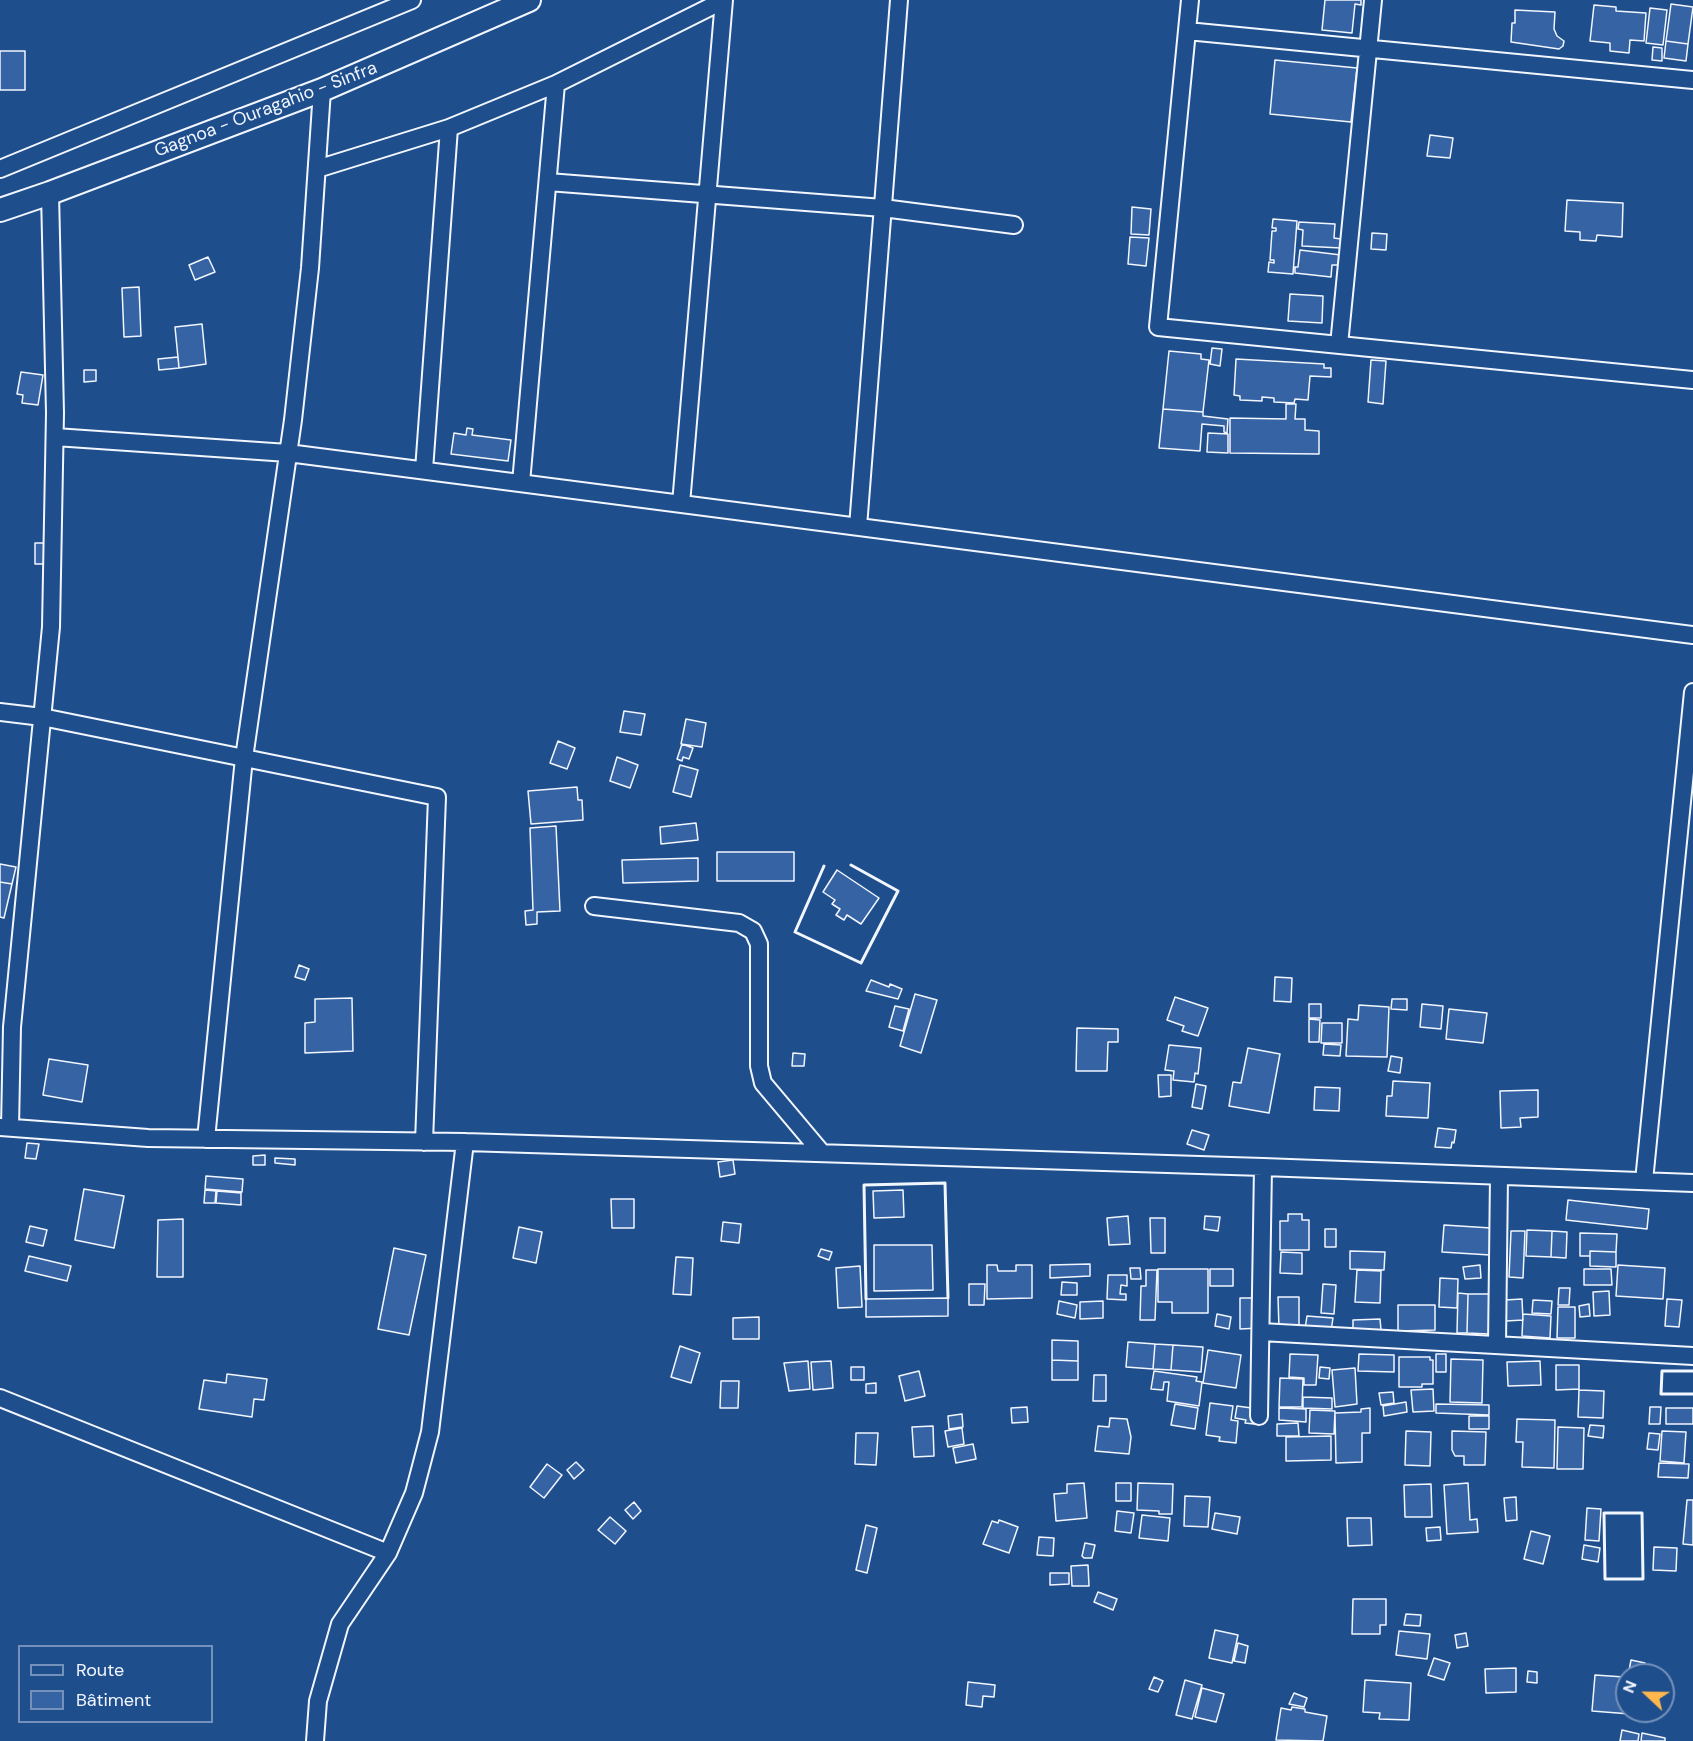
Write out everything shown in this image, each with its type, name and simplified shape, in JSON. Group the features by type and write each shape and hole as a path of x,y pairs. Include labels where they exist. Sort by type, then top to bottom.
{"main road":[{"name":"Gagnoa - Ouragahio - Sinfra","path":"0,210 322,90 529,0"}],"street":[{"path":"0,169 412,0"},
{"path":"317,169 449,128 556,84 724,0"},
{"path":"681,504 724,0"},
{"path":"858,527 899,0"},
{"path":"1190,0 1158,327 1693,380"},
{"path":"1339,345 1372,0"},
{"path":"1187,31 1693,80"},
{"path":"521,483 556,84"},
{"path":"206,1139 244,758 288,453 310,268 322,90"},
{"path":"424,470 449,128"},
{"path":"548,182 883,208 1014,225"},
{"path":"50,193 55,437 51,627 12,1027 5,1127 148,1138 465,1142 1693,1183"},
{"path":"55,437 288,453 1693,635"},
{"path":"1644,1181 1693,692"},
{"path":"0,712 42,717 437,797 424,1142"},
{"path":"594,906 739,923 753,931 759,944 759,1066 763,1083 822,1153"},
{"path":"315,1741 318,1701 340,1624 388,1553 414,1493 430,1432 465,1142"},
{"path":"1259,1416 1263,1167"},
{"path":"1497,1345 1499,1176"},
{"path":"1261,1332 1693,1356"},
{"path":"0,1398 388,1553"}],"building":[{"path":"1325,0 1361,0 1361,5 1355,4 1352,33 1322,30"},
{"path":"1671,4 1693,7 1688,44 1666,41"},
{"path":"1594,5 1616,7 1616,11 1646,13 1644,41 1630,40 1629,53 1610,51 1610,43 1590,41"},
{"path":"1650,8 1667,10 1663,45 1646,43"},
{"path":"1515,10 1555,12 1554,29 1557,36 1564,41 1563,46 1559,49 1511,42"},
{"path":"1666,41 1688,44 1686,61 1664,58"},
{"path":"1653,47 1662,48 1662,61 1652,60"},
{"path":"0,51 25,51 25,90 0,90"},
{"path":"1275,60 1357,68 1351,122 1270,114"},
{"path":"1430,135 1453,138 1450,158 1427,156"},
{"path":"1567,200 1623,203 1622,237 1597,235 1596,241 1580,240 1580,232 1565,231"},
{"path":"1132,207 1151,209 1149,235 1131,234"},
{"path":"1273,219 1297,221 1293,274 1268,272 1269,262 1274,263 1274,260 1270,260 1272,231 1276,231 1276,228 1272,228"},
{"path":"1299,222 1335,224 1334,238 1341,239 1341,248 1302,246 1303,230 1298,229"},
{"path":"1372,233 1387,234 1386,250 1371,249"},
{"path":"1130,237 1149,238 1146,266 1128,264"},
{"path":"1300,250 1341,255 1340,265 1332,265 1331,277 1295,273"},
{"path":"208,257 215,272 195,280 189,265"},
{"path":"139,287 141,336 124,337 122,288"},
{"path":"1290,294 1323,296 1322,323 1288,321"},
{"path":"202,324 206,364 179,368 175,327"},
{"path":"1212,348 1222,349 1220,366 1210,364"},
{"path":"1169,351 1201,354 1201,359 1209,360 1203,412 1163,409"},
{"path":"178,357 179,368 159,370 158,359"},
{"path":"1236,359 1324,364 1324,368 1331,368 1331,377 1310,376 1308,400 1295,399 1294,403 1274,402 1274,398 1262,397 1262,401 1240,400 1240,396 1234,395"},
{"path":"1371,360 1386,361 1383,404 1368,402"},
{"path":"84,370 96,370 96,381 84,382"},
{"path":"21,372 43,375 38,405 22,403 23,395 17,394"},
{"path":"1286,404 1296,404 1295,419 1305,419 1305,430 1319,431 1319,454 1230,453 1230,418 1286,419"},
{"path":"1163,409 1203,412 1203,416 1228,419 1227,433 1224,432 1224,426 1202,424 1200,451 1159,448"},
{"path":"467,428 473,429 472,435 511,440 508,461 451,454 454,433 466,435"},
{"path":"1208,433 1228,434 1228,453 1207,452"},
{"path":"35,543 51,543 50,564 35,564"},
{"path":"624,711 645,714 641,735 620,732"},
{"path":"686,719 706,723 702,747 681,744"},
{"path":"558,741 575,748 567,769 550,763"},
{"path":"682,744 693,748 689,759 683,757 682,761 677,759"},
{"path":"617,757 638,765 630,788 610,781"},
{"path":"680,765 698,770 691,797 673,792"},
{"path":"577,787 578,800 582,800 583,820 531,824 528,791"},
{"path":"696,823 698,840 661,844 660,827"},
{"path":"556,826 560,911 537,912 537,924 526,925 525,911 533,910 530,828"},
{"path":"717,852 794,852 794,881 717,881"},
{"path":"698,858 698,881 623,883 622,860"},
{"path":"0,864 16,867 12,884 0,882"},
{"path":"837,870 879,898 861,924 847,915 844,920 836,915 840,909 832,904 835,900 823,892"},
{"path":"0,882 12,884 4,918 0,917"},
{"path":"299,965 309,969 305,980 295,977"},
{"path":"1275,977 1292,978 1291,1002 1274,1001"},
{"path":"871,980 902,989 898,999 866,991"},
{"path":"915,994 937,1000 921,1053 900,1046"},
{"path":"1175,997 1208,1008 1198,1036 1182,1031 1184,1026 1167,1020"},
{"path":"352,998 353,1051 305,1053 305,1023 315,1022 315,999"},
{"path":"1392,999 1407,999 1407,1010 1391,1009"},
{"path":"1309,1004 1321,1004 1321,1018 1309,1018"},
{"path":"1422,1004 1443,1006 1441,1029 1420,1027"},
{"path":"1359,1005 1389,1007 1387,1057 1346,1056 1348,1019 1358,1020"},
{"path":"895,1006 909,1009 903,1031 889,1027"},
{"path":"1449,1009 1487,1013 1483,1043 1446,1039"},
{"path":"1309,1019 1320,1020 1319,1042 1309,1042"},
{"path":"1322,1023 1342,1023 1342,1043 1321,1043"},
{"path":"1077,1028 1118,1029 1118,1042 1108,1042 1107,1071 1076,1071"},
{"path":"1324,1044 1341,1045 1340,1056 1323,1055"},
{"path":"1169,1045 1201,1048 1198,1074 1195,1073 1194,1082 1173,1080 1174,1071 1165,1070"},
{"path":"1248,1048 1280,1054 1269,1113 1229,1106 1233,1082 1241,1083"},
{"path":"793,1053 805,1054 804,1066 792,1066"},
{"path":"1391,1056 1402,1058 1400,1073 1388,1071"},
{"path":"49,1059 88,1065 82,1102 43,1095"},
{"path":"1158,1075 1171,1075 1171,1096 1159,1097"},
{"path":"1393,1081 1430,1083 1428,1118 1386,1116 1387,1096 1392,1096"},
{"path":"1196,1084 1206,1086 1202,1109 1192,1107"},
{"path":"1315,1087 1340,1088 1339,1111 1314,1110"},
{"path":"1538,1090 1538,1117 1520,1118 1521,1127 1501,1128 1500,1091"},
{"path":"1438,1128 1456,1130 1451,1148 1435,1147"},
{"path":"1192,1130 1209,1135 1204,1150 1187,1144"},
{"path":"27,1143 39,1144 36,1159 25,1158"},
{"path":"265,1155 265,1165 253,1165 253,1156"},
{"path":"275,1158 295,1159 295,1165 275,1163"},
{"path":"733,1160 735,1174 720,1177 718,1162"},
{"path":"206,1176 243,1179 242,1192 205,1189"},
{"path":"84,1189 124,1196 114,1248 75,1240"},
{"path":"205,1190 216,1191 215,1203 204,1203"},
{"path":"903,1190 904,1217 874,1218 873,1191"},
{"path":"217,1191 241,1193 241,1205 216,1203"},
{"path":"611,1199 634,1199 634,1228 612,1228"},
{"path":"1568,1200 1649,1209 1647,1229 1566,1220"},
{"path":"1288,1214 1302,1214 1302,1220 1309,1220 1309,1250 1280,1250 1280,1221 1288,1221"},
{"path":"1128,1216 1130,1244 1109,1245 1107,1218"},
{"path":"1205,1216 1220,1217 1218,1231 1204,1229"},
{"path":"1150,1218 1165,1218 1165,1253 1151,1253"},
{"path":"183,1219 183,1277 157,1277 158,1220"},
{"path":"723,1222 741,1224 739,1243 721,1241"},
{"path":"1444,1225 1491,1228 1490,1255 1442,1252"},
{"path":"30,1226 47,1230 43,1246 26,1242"},
{"path":"519,1227 542,1232 536,1263 513,1258"},
{"path":"1325,1229 1336,1229 1336,1247 1325,1247"},
{"path":"1527,1230 1552,1231 1551,1257 1526,1256"},
{"path":"1511,1231 1525,1231 1523,1278 1509,1277"},
{"path":"1552,1231 1567,1232 1566,1258 1551,1257"},
{"path":"1580,1233 1617,1234 1616,1252 1590,1251 1590,1256 1580,1256"},
{"path":"874,1245 932,1245 933,1290 874,1291"},
{"path":"394,1248 426,1255 409,1335 378,1329"},
{"path":"821,1249 832,1252 829,1260 818,1256"},
{"path":"1350,1251 1385,1252 1384,1270 1350,1269"},
{"path":"1590,1251 1616,1252 1616,1267 1590,1266"},
{"path":"1281,1252 1302,1253 1302,1274 1280,1273"},
{"path":"29,1256 71,1266 67,1281 25,1271"},
{"path":"676,1257 693,1258 691,1295 673,1294"},
{"path":"1090,1264 1090,1276 1050,1278 1050,1265"},
{"path":"987,1265 997,1265 998,1271 1016,1271 1016,1265 1032,1265 1032,1298 987,1299"},
{"path":"1480,1265 1481,1278 1465,1279 1463,1267"},
{"path":"1618,1265 1665,1268 1663,1299 1616,1296"},
{"path":"860,1266 862,1307 838,1308 836,1268"},
{"path":"1130,1268 1140,1268 1141,1279 1131,1279"},
{"path":"1158,1269 1208,1269 1208,1313 1172,1313 1172,1302 1158,1302"},
{"path":"1210,1269 1233,1269 1233,1286 1210,1286"},
{"path":"1584,1269 1611,1269 1612,1285 1584,1285"},
{"path":"1146,1270 1157,1270 1155,1320 1140,1320 1141,1286 1146,1286"},
{"path":"1357,1270 1381,1271 1380,1303 1355,1302"},
{"path":"1108,1275 1127,1275 1127,1286 1121,1285 1120,1294 1126,1294 1126,1300 1107,1299"},
{"path":"1440,1278 1458,1279 1457,1308 1439,1307"},
{"path":"1062,1282 1077,1283 1077,1295 1061,1295"},
{"path":"969,1284 985,1284 984,1305 969,1305"},
{"path":"1323,1284 1336,1285 1334,1314 1321,1313"},
{"path":"1559,1288 1570,1288 1569,1305 1558,1305"},
{"path":"1609,1291 1610,1315 1594,1316 1593,1292"},
{"path":"1458,1293 1468,1294 1467,1333 1457,1333"},
{"path":"1468,1294 1490,1294 1489,1334 1467,1333"},
{"path":"1278,1297 1299,1297 1299,1329 1279,1329"},
{"path":"948,1298 948,1316 866,1317 866,1299"},
{"path":"1240,1298 1259,1298 1260,1328 1240,1329"},
{"path":"1522,1299 1523,1320 1506,1321 1505,1300"},
{"path":"1667,1299 1682,1300 1679,1327 1665,1326"},
{"path":"1533,1300 1552,1301 1551,1314 1532,1313"},
{"path":"1059,1301 1077,1305 1075,1318 1057,1314"},
{"path":"1103,1301 1103,1318 1080,1319 1080,1302"},
{"path":"1589,1304 1590,1316 1580,1317 1579,1306"},
{"path":"1398,1305 1435,1305 1435,1330 1398,1331"},
{"path":"1558,1307 1575,1307 1575,1338 1557,1338"},
{"path":"1217,1314 1231,1317 1229,1329 1215,1326"},
{"path":"1523,1314 1551,1316 1550,1338 1522,1336"},
{"path":"1307,1316 1333,1318 1331,1331 1305,1329"},
{"path":"759,1317 759,1339 733,1339 733,1318"},
{"path":"1380,1319 1381,1330 1353,1331 1353,1320"},
{"path":"1052,1340 1078,1341 1078,1361 1052,1360"},
{"path":"1128,1342 1155,1344 1153,1369 1126,1367"},
{"path":"1155,1344 1173,1345 1171,1370 1153,1369"},
{"path":"1173,1345 1203,1347 1201,1372 1171,1370"},
{"path":"680,1346 700,1353 691,1383 671,1377"},
{"path":"1208,1350 1241,1355 1236,1388 1203,1383"},
{"path":"1290,1354 1318,1355 1316,1385 1304,1385 1304,1378 1289,1377"},
{"path":"1359,1354 1394,1355 1394,1372 1358,1371"},
{"path":"1436,1354 1446,1354 1446,1372 1436,1372"},
{"path":"1399,1357 1430,1357 1430,1360 1433,1360 1433,1384 1422,1384 1422,1387 1399,1387"},
{"path":"1451,1359 1483,1360 1482,1403 1450,1402"},
{"path":"1052,1360 1078,1361 1078,1380 1052,1380"},
{"path":"808,1361 810,1389 789,1391 784,1363"},
{"path":"831,1361 833,1388 813,1390 811,1362"},
{"path":"1540,1361 1541,1385 1508,1386 1507,1362"},
{"path":"1556,1365 1579,1365 1579,1389 1556,1390"},
{"path":"851,1367 864,1367 864,1380 851,1380"},
{"path":"1320,1367 1330,1368 1329,1379 1319,1378"},
{"path":"1355,1368 1357,1404 1335,1407 1332,1370"},
{"path":"919,1371 925,1396 905,1401 899,1376"},
{"path":"1154,1371 1197,1377 1196,1381 1202,1382 1199,1406 1167,1401 1169,1382 1164,1382 1163,1390 1151,1389"},
{"path":"227,1374 267,1379 264,1400 254,1399 252,1417 199,1409 204,1380 226,1383"},
{"path":"1094,1375 1106,1375 1106,1401 1093,1401"},
{"path":"1280,1378 1303,1379 1302,1407 1279,1407"},
{"path":"721,1381 739,1381 738,1408 720,1408"},
{"path":"876,1383 876,1393 866,1393 866,1384"},
{"path":"1433,1389 1434,1411 1413,1412 1411,1390"},
{"path":"1579,1390 1604,1391 1603,1418 1578,1417"},
{"path":"1393,1392 1394,1403 1381,1405 1379,1393"},
{"path":"1303,1397 1332,1398 1332,1409 1303,1408"},
{"path":"1406,1402 1407,1412 1384,1416 1383,1406"},
{"path":"1210,1403 1233,1406 1231,1420 1238,1421 1236,1443 1219,1441 1220,1437 1206,1435"},
{"path":"1175,1404 1198,1408 1195,1429 1171,1425"},
{"path":"1436,1404 1489,1405 1489,1415 1436,1413"},
{"path":"1237,1406 1259,1409 1254,1424 1235,1418"},
{"path":"1027,1407 1028,1422 1012,1423 1011,1408"},
{"path":"1650,1407 1661,1407 1660,1424 1649,1424"},
{"path":"1279,1408 1306,1409 1306,1422 1279,1420"},
{"path":"1370,1408 1370,1433 1362,1433 1362,1462 1336,1463 1335,1413 1361,1412 1361,1409"},
{"path":"1666,1408 1693,1408 1693,1424 1666,1424"},
{"path":"1310,1410 1335,1411 1334,1434 1309,1433"},
{"path":"962,1414 963,1427 949,1429 948,1416"},
{"path":"1469,1416 1489,1416 1489,1429 1469,1429"},
{"path":"1110,1418 1127,1419 1131,1437 1129,1454 1095,1451 1098,1426 1109,1427"},
{"path":"1517,1419 1555,1420 1554,1468 1522,1467 1523,1442 1516,1442"},
{"path":"1298,1423 1299,1436 1277,1436 1277,1424"},
{"path":"1590,1425 1604,1426 1603,1438 1588,1436"},
{"path":"933,1426 934,1456 914,1457 912,1427"},
{"path":"1558,1427 1584,1428 1583,1469 1557,1469"},
{"path":"962,1428 964,1444 948,1447 945,1431"},
{"path":"1406,1431 1431,1432 1430,1466 1405,1465"},
{"path":"1452,1431 1486,1432 1485,1465 1464,1465 1464,1456 1455,1456 1452,1450"},
{"path":"1662,1431 1686,1432 1684,1463 1660,1461"},
{"path":"856,1433 878,1433 876,1465 855,1464"},
{"path":"1649,1433 1660,1434 1658,1450 1647,1449"},
{"path":"1331,1436 1331,1460 1286,1461 1286,1437"},
{"path":"973,1444 976,1459 956,1463 953,1448"},
{"path":"576,1462 584,1470 574,1479 567,1470"},
{"path":"1659,1463 1689,1464 1688,1478 1658,1477"},
{"path":"547,1464 562,1475 544,1498 530,1487"},
{"path":"1084,1483 1087,1518 1056,1521 1054,1494 1067,1493 1067,1484"},
{"path":"1116,1483 1131,1483 1131,1501 1116,1501"},
{"path":"1138,1483 1173,1484 1172,1514 1137,1510"},
{"path":"1468,1483 1470,1520 1477,1519 1478,1532 1447,1534 1444,1485"},
{"path":"1431,1484 1432,1517 1405,1517 1404,1485"},
{"path":"1185,1496 1210,1497 1208,1527 1184,1526"},
{"path":"1516,1497 1517,1520 1506,1521 1504,1498"},
{"path":"1687,1500 1693,1500 1693,1545 1683,1544"},
{"path":"634,1502 641,1511 633,1519 625,1510"},
{"path":"1587,1508 1601,1509 1599,1541 1585,1540"},
{"path":"1117,1511 1134,1513 1131,1533 1115,1531"},
{"path":"1215,1513 1240,1517 1237,1534 1212,1529"},
{"path":"1142,1515 1170,1518 1168,1541 1139,1538"},
{"path":"610,1517 626,1531 615,1544 598,1530"},
{"path":"1347,1518 1371,1518 1372,1545 1348,1546"},
{"path":"999,1520 1018,1527 1009,1553 983,1544 992,1521 998,1523"},
{"path":"866,1525 877,1528 867,1573 856,1570"},
{"path":"1440,1527 1441,1540 1427,1541 1426,1528"},
{"path":"1531,1531 1550,1536 1543,1564 1524,1559"},
{"path":"1039,1537 1054,1538 1053,1556 1037,1555"},
{"path":"1085,1543 1095,1545 1092,1558 1082,1556"},
{"path":"1584,1545 1600,1548 1598,1562 1582,1559"},
{"path":"1654,1547 1677,1548 1676,1571 1653,1570"},
{"path":"1088,1565 1089,1586 1072,1586 1071,1566"},
{"path":"1050,1573 1069,1573 1069,1584 1050,1585"},
{"path":"1098,1592 1117,1599 1113,1610 1094,1602"},
{"path":"1353,1599 1386,1599 1386,1625 1380,1625 1380,1634 1352,1634"},
{"path":"1406,1614 1421,1615 1420,1626 1404,1625"},
{"path":"1215,1630 1238,1635 1232,1663 1209,1658"},
{"path":"1399,1631 1430,1634 1427,1659 1396,1655"},
{"path":"1466,1633 1468,1646 1457,1648 1455,1635"},
{"path":"1238,1643 1248,1646 1245,1663 1234,1661"},
{"path":"1434,1658 1450,1663 1444,1680 1428,1675"},
{"path":"1516,1668 1516,1692 1486,1693 1485,1669"},
{"path":"1528,1671 1537,1672 1537,1683 1527,1682"},
{"path":"1595,1675 1615,1676 1615,1713 1592,1711"},
{"path":"1154,1677 1163,1681 1158,1692 1149,1689"},
{"path":"1185,1680 1202,1685 1192,1719 1176,1715"},
{"path":"1365,1680 1411,1683 1409,1720 1379,1719 1380,1713 1363,1712"},
{"path":"968,1682 995,1685 994,1697 983,1696 982,1707 966,1705"},
{"path":"1202,1688 1224,1694 1216,1722 1195,1717"},
{"path":"1294,1693 1307,1698 1304,1707 1289,1704"},
{"path":"1292,1707 1327,1716 1323,1741 1276,1740 1281,1708 1291,1710"},
{"path":"1622,1730 1639,1734 1638,1741 1620,1741"},
{"path":"1642,1733 1665,1738 1665,1741 1641,1741"}],"wall":[{"path":"824,866 795,932 861,963 898,891 851,865"},
{"path":"866,1299 864,1185 945,1183 948,1298"},
{"path":"1693,1371 1662,1371 1661,1394 1693,1394"},
{"path":"1604,1513 1642,1513 1643,1579 1605,1579 1604,1513"}]}
